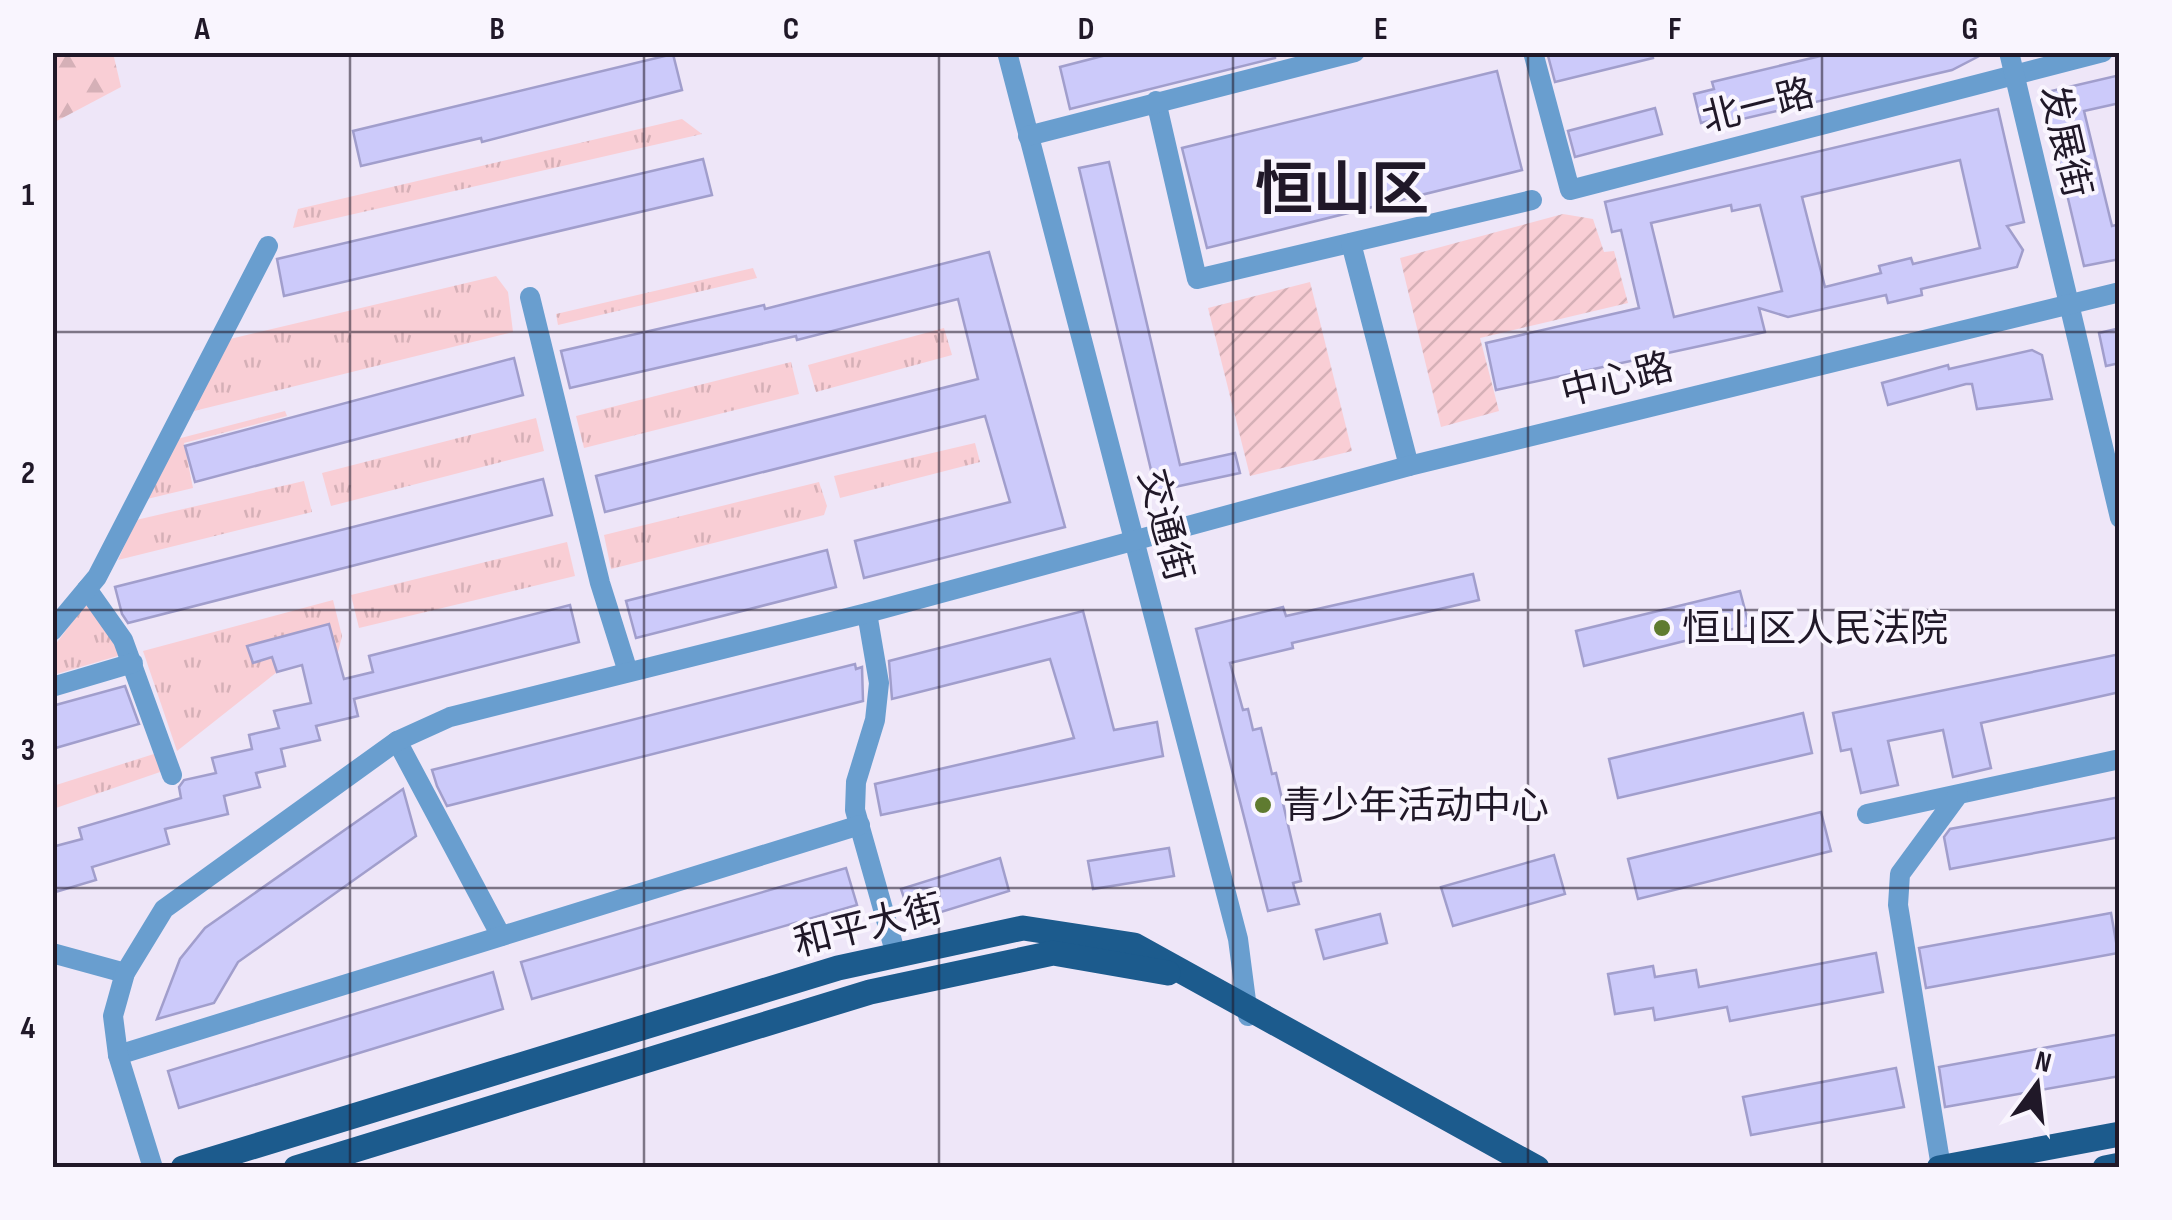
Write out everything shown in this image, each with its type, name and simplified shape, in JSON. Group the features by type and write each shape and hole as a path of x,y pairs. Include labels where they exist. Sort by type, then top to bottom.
{"main road":[{"name":"和平大街","path":"183,1168 838,968 1023,928 1134,945 1521,1168"},
{"name":"和平大街","path":"296,1168 870,992 1053,953 1162,970 1537,1168"},
{"path":"1940,1167 2120,1134"},
{"path":"2105,1168 2120,1165"}],"street":[{"name":"交通街","path":"1007,52 1238,940 1247,1012"},
{"path":"1028,136 1355,52"},
{"name":"北一路","path":"1533,52 1570,190 2102,52"},
{"name":"发展街","path":"2010,52 2069,304 2115,478 2120,518"},
{"path":"1156,101 1197,279 1532,200"},
{"path":"1351,243 1408,466"},
{"path":"52,631 87,589 268,246"},
{"name":"中心路","path":"153,1168 118,1054 113,1016 126,972 164,909 397,741 450,717 867,613 1408,466 2120,292"},
{"path":"530,298 600,584 628,672"},
{"path":"87,589 123,640 172,775"},
{"path":"867,613 879,684 874,720 856,782 860,825 896,955"},
{"path":"52,687 133,663"},
{"path":"397,741 500,936"},
{"path":"1866,814 2120,759"},
{"path":"1940,1167 1898,905 1900,874 1958,794"},
{"path":"118,1054 860,825"},
{"path":"52,953 126,972"}],"green space":[{"path":"53,52 113,53 121,87 53,123"},
{"path":"682,119 702,134 293,228 298,209"},
{"path":"1563,214 1593,219 1604,252 1614,251 1628,303 1480,338 1499,411 1441,427 1400,258"},
{"path":"753,268 757,278 558,325 556,314"},
{"path":"496,276 508,292 513,332 190,412 230,339"},
{"path":"1310,282 1352,451 1250,476 1208,308"},
{"path":"944,328 952,355 816,392 808,365"},
{"path":"791,362 799,394 584,448 576,416"},
{"path":"285,411 287,416 184,443 193,488 147,499 177,439"},
{"path":"536,418 544,451 331,506 322,473"},
{"path":"975,443 980,462 840,498 834,476"},
{"path":"304,481 312,512 118,560 136,520"},
{"path":"819,482 827,506 824,515 611,569 604,535"},
{"path":"567,542 575,576 359,628 351,595"},
{"path":"333,600 342,636 337,656 268,642 277,672 177,751 143,651"},
{"path":"88,601 121,655 53,675 52,649"},
{"path":"157,753 163,771 53,809 53,786"}],"building":[{"path":"1118,52 1275,52 1275,58 1070,109 1060,67"},
{"path":"1547,52 1652,52 1653,58 1555,82"},
{"path":"1837,52 1987,52 1952,70 1721,124 1720,118 1701,123 1694,94 1714,89 1712,82"},
{"path":"673,54 682,90 482,142 481,138 361,166 353,131"},
{"path":"1497,71 1522,170 1207,248 1182,148"},
{"path":"2120,75 2120,103 2084,111 2112,226 2120,224 2120,259 2084,266 2043,93"},
{"path":"1655,108 1662,134 1575,157 1568,131"},
{"path":"1998,109 2024,222 2007,226 2023,250 2017,267 1921,289 1922,295 1888,303 1886,295 1788,317 1759,308 1765,332 1496,390 1486,343 1639,308 1621,230 1612,232 1605,202","holes":["1960,160 1980,248 1913,264 1911,258 1879,266 1881,273 1825,287 1802,197","1731,205 1732,211 1760,205 1782,291 1674,317 1651,223"]},
{"path":"703,159 712,195 284,296 277,259"},
{"path":"1109,162 1180,465 1235,453 1240,473 1156,491 1079,168"},
{"path":"989,252 1065,527 864,578 855,541 1010,502 985,416 605,512 596,476 978,379 958,299 797,340 796,336 570,388 561,351 764,305 765,309"},
{"path":"2120,328 2120,363 2106,366 2099,333"},
{"path":"2032,350 2042,355 2052,399 1977,409 1972,384 1966,384 1888,405 1882,383 1948,365 1949,369"},
{"path":"514,358 523,395 195,482 185,446"},
{"path":"543,479 552,515 128,623 122,614 115,587"},
{"path":"827,550 836,587 636,638 626,601"},
{"path":"1473,574 1479,600 1292,643 1293,648 1230,663 1243,710 1248,709 1253,730 1261,728 1272,774 1276,773 1301,881 1293,883 1299,904 1268,911 1196,629 1283,607 1286,616"},
{"name":"恒山区人民法院","path":"1740,591 1749,625 1584,666 1576,631"},
{"path":"570,605 579,642 354,699 358,716 316,726 320,740 281,749 285,766 256,773 260,787 224,796 228,814 165,829 169,844 92,867 96,880 52,893 52,847 82,839 79,828 181,798 179,787 184,780 216,773 212,758 252,749 249,735 279,728 274,711 311,703 302,665 277,672 272,657 253,663 247,646 329,624 344,679 373,672 369,656"},
{"path":"1083,611 1114,730 1157,722 1163,756 881,815 875,784 1074,738 1050,659 892,699 889,661"},
{"path":"2120,654 2120,692 1981,723 1991,768 1953,777 1943,730 1888,741 1898,785 1861,793 1851,749 1841,751 1833,713"},
{"path":"855,664 856,669 862,667 863,701 447,806 432,770"},
{"path":"125,686 139,724 52,749 52,706"},
{"path":"1803,713 1812,753 1618,798 1609,759"},
{"path":"403,789 416,836 238,962 214,1003 157,1019 180,959 205,928"},
{"path":"2120,797 2120,837 1950,869 1944,837 1950,829"},
{"path":"1821,812 1831,851 1638,899 1628,859"},
{"path":"1169,848 1174,876 1093,889 1088,861"},
{"path":"1554,855 1565,894 1453,926 1441,887"},
{"path":"1000,858 1009,891 912,921 901,889"},
{"path":"846,868 857,905 532,999 521,962"},
{"path":"2111,913 2118,953 1926,988 1919,948"},
{"path":"1380,914 1387,943 1324,959 1316,930"},
{"path":"1876,953 1883,992 1730,1021 1727,1007 1655,1020 1653,1008 1615,1014 1608,974 1653,966 1655,977 1696,970 1699,987"},
{"path":"493,972 503,1009 179,1108 168,1071"},
{"path":"2120,1034 2120,1076 1945,1107 1939,1067"},
{"path":"1896,1068 1904,1107 1751,1135 1743,1097"}],"place":[{"name":"恒山区人民法院","path":"1662,628"},
{"name":"青少年活动中心","path":"1263,805"}],"district":[{"name":"恒山区","path":"1342,189"}]}
